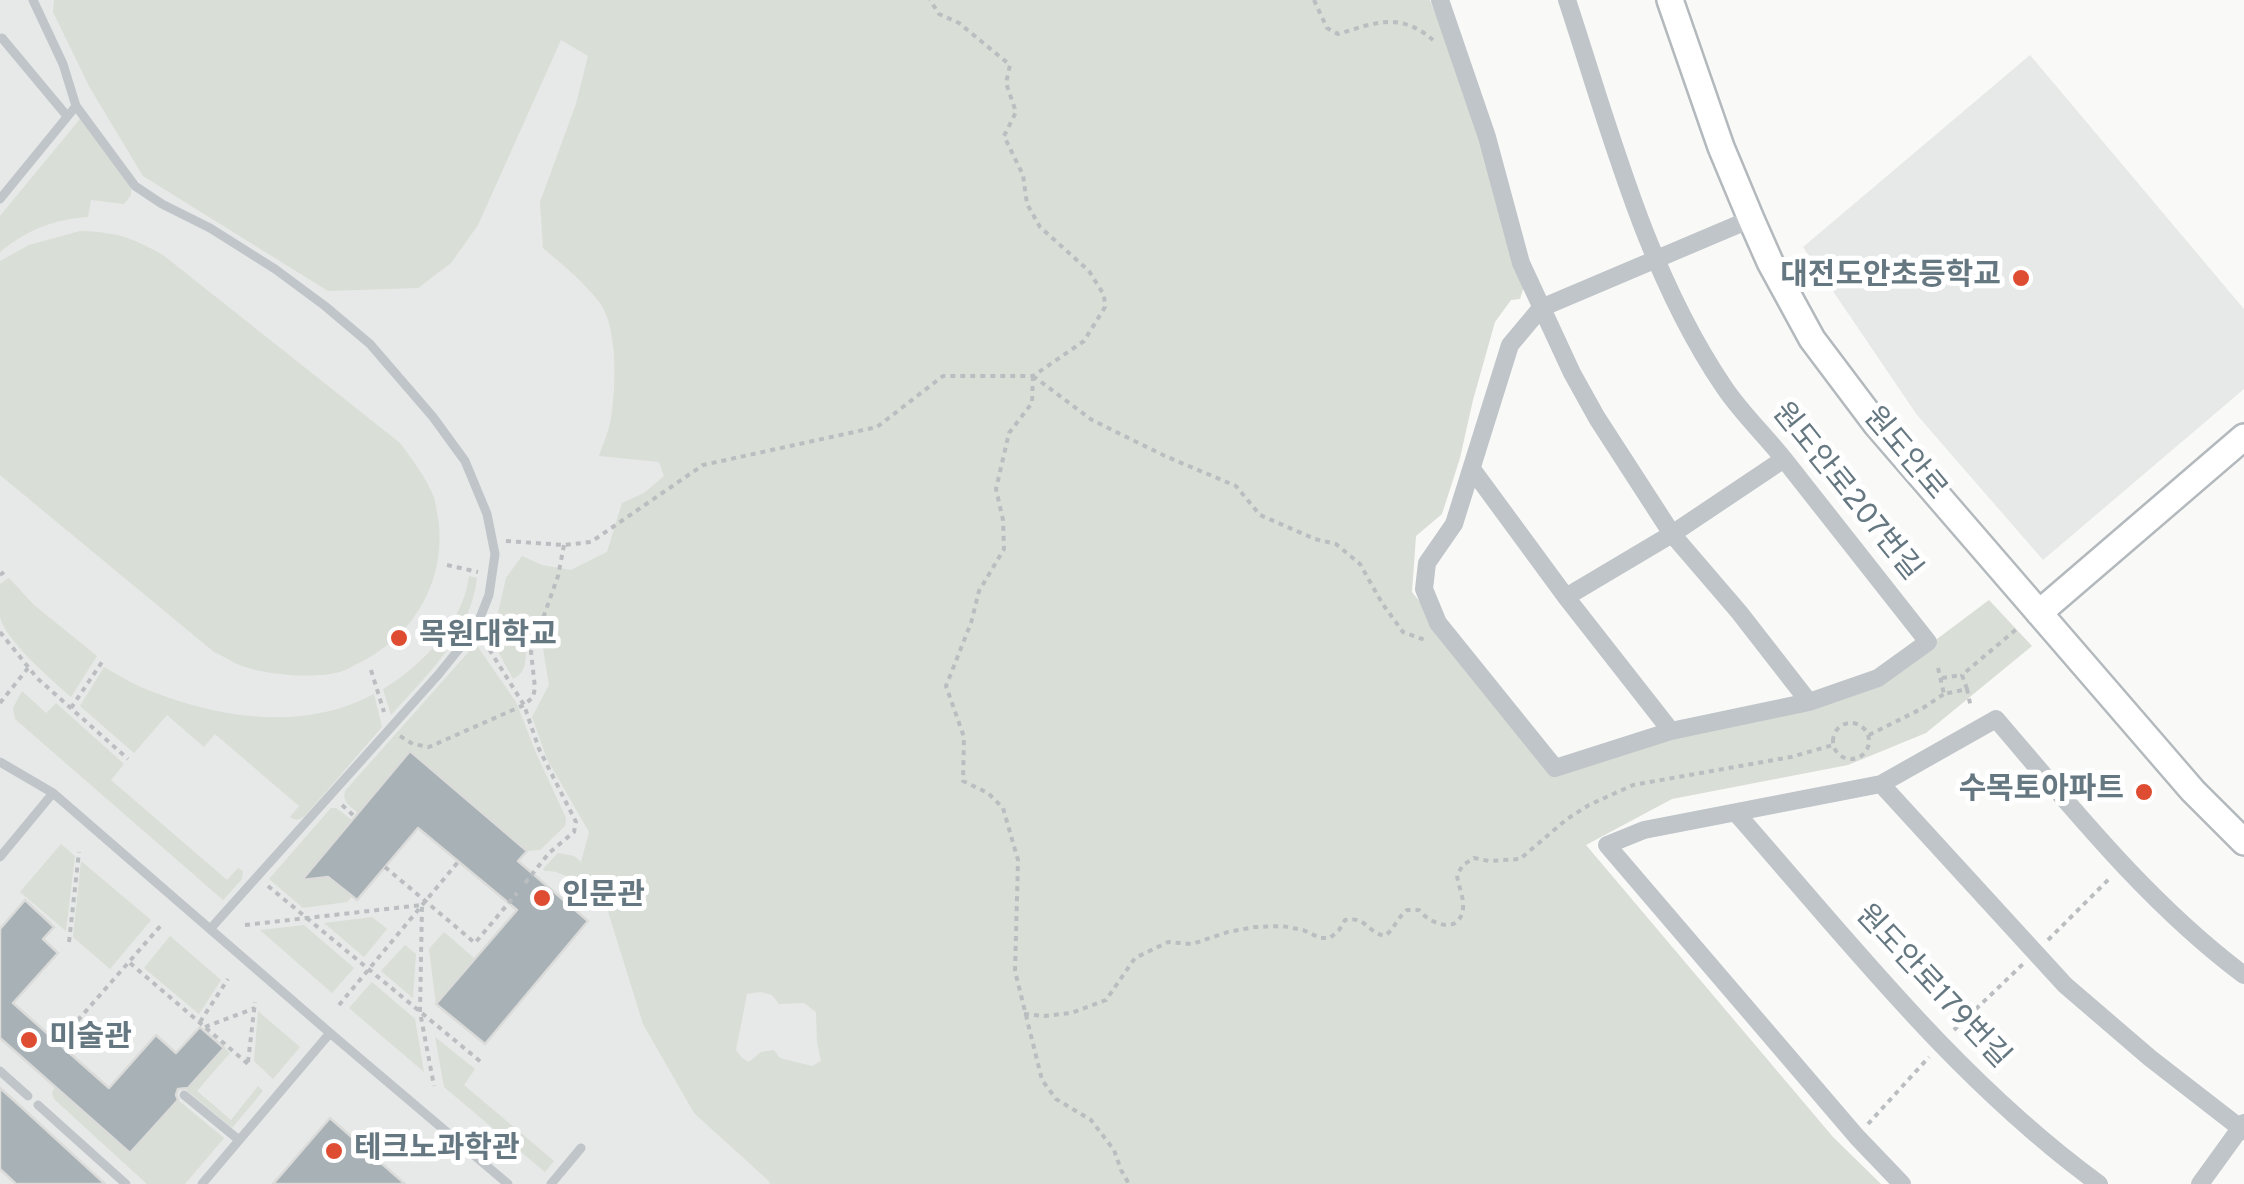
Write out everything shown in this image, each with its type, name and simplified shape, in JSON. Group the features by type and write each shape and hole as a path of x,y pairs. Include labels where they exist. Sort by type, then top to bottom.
{"street":[{"path":"1440,0 1486,137 1522,263 1572,372 1672,534 1740,612 1809,702"},
{"name":"원도안로207번길","path":"1567,0 1628,184 1657,259 1686,321 1724,388 1928,642 1878,678 1809,702 1670,731 1556,768 1438,623 1424,589 1427,564 1454,524 1510,344 1541,308 1657,259 1751,219"},
{"name":"원도안로","path":"1670,0 1721,147 1751,219 1812,339 2029,620 2244,842"},
{"path":"2029,620 2244,437"},
{"path":"1566,597 1672,534 1784,459"},
{"path":"1472,469 1670,731"},
{"path":"1902,1184 1607,846 1644,830 1882,784 1996,719 2090,829 2162,904 2244,975"},
{"path":"1882,784 2065,986 2150,1058 2243,1127 2200,1184"},
{"name":"원도안로179번길","path":"1737,814 1952,1058 2099,1184"}],"lane":[{"path":"33,0 63,64 76,106 134,186 275,270 370,344 465,460 488,514 495,554 490,595 476,628 210,928"},
{"path":"2,38 67,116"},
{"path":"0,199 76,106"},
{"path":"0,762 52,793 508,1184"},
{"path":"0,857 52,793"},
{"path":"202,1184 330,1034"},
{"path":"0,1071 28,1096"},
{"path":"184,1096 239,1140"},
{"path":"38,1105 126,1184"},
{"path":"551,1184 581,1148"}],"path":[{"path":"504,541 564,545 591,542 703,465 877,426 943,376 1034,376 1084,341 1105,307 1104,295 1089,271 1040,227 1026,204 1022,175 1004,136 1016,112 1006,83 1010,65 959,23 939,14 930,0"},
{"path":"1314,0 1326,28 1338,34 1385,20 1423,32 1434,40"},
{"path":"1034,376 1092,420 1236,486 1260,514 1315,539 1336,544 1360,564 1403,632 1443,646 1456,646"},
{"path":"1034,376 1032,403 1009,433 996,489 1004,520 1004,549 979,591 946,686 964,738 963,781 988,793 1002,808 1018,860 1015,971 1042,1080 1056,1099 1091,1120 1114,1150 1129,1184"},
{"path":"405,740 430,747 533,698 531,652 558,576 564,545"},
{"path":"447,565 470,571"},
{"path":"1940,678 1962,675 2029,620"},
{"path":"476,628 524,705 538,748 576,822 576,827 525,882"},
{"path":"0,632 28,668 128,759"},
{"path":"71,708 102,662"},
{"path":"0,703 28,668"},
{"path":"1938,668 1944,694"},
{"path":"371,670 386,717"},
{"path":"1962,675 1971,708"},
{"path":"1869,735 1944,694 1967,689"},
{"path":"1837,715 1840,727"},
{"path":"1849,723 1869,735 1869,747 1856,759 1845,759 1833,746 1835,734 1849,723"},
{"path":"1024,1014 1071,1013 1106,1000 1135,958 1168,942 1192,944 1228,932 1282,926 1330,938 1345,920 1355,918 1385,936 1407,910 1418,910 1441,926 1454,922 1464,907 1457,875 1474,858 1520,858 1567,818 1633,785 1833,746"},
{"path":"342,805 353,815"},
{"path":"69,942 79,852"},
{"path":"338,1005 458,862"},
{"path":"384,867 482,949"},
{"path":"2042,946 2115,874"},
{"path":"257,877 481,1062"},
{"path":"475,943 517,893"},
{"path":"245,926 423,903"},
{"path":"423,903 420,1012 434,1086"},
{"path":"58,1043 163,924"},
{"path":"129,962 248,1064 255,1005 202,1024"},
{"path":"1948,1037 2023,964"},
{"path":"202,1024 228,979"},
{"path":"1865,1128 1931,1055"}],"shaded area":[{"name":"목원대학교","path":"0,0 570,0 991,1184 0,1184"},
{"path":"54,0 1430,0 1477,122 1526,280 1520,299 1511,300 1495,322 1442,514 1416,536 1412,592 1557,771 1881,681 1989,600 2032,646 1926,733 1848,765 1672,799 1586,845 1833,1137 1881,1184 769,1184 694,1113 643,1024 606,905 587,881 543,869 558,853 574,856 581,862 589,832 547,759 532,717 549,685 542,642 533,640 527,644 524,668 513,679 490,631 506,578 522,556 542,565 571,570 607,552 622,503 644,493 664,476 659,462 599,456 613,405 610,327 594,295 543,248 540,202 576,104 588,56 561,40 478,225 451,263 418,288 328,291 143,176 90,88 53,12","holes":["747,994 772,995 779,1004 804,1003 816,1012 821,1061 812,1066 780,1058 774,1050 761,1052 749,1062 736,1050"]},
{"name":"대전도안초등학교","path":"2030,55 2244,309 2244,389 2043,560 1917,415 1803,247"},
{"path":"80,119 131,188 131,195 124,204 91,200 88,217 41,227 0,252 0,216"},
{"path":"80,231 123,237 163,255 400,443 414,461 435,500 440,540 438,561 424,602 398,636 380,650 330,674 277,674 238,664 214,652 0,475 0,261 29,245"},
{"path":"469,576 477,578 473,599 456,636 433,669 391,715 383,689 439,641 459,610"},
{"path":"9,578 34,605 97,656 71,697 31,660 4,626 0,617 0,584"},
{"path":"473,647 478,647 516,702 566,818 565,826 540,850 527,851 410,752 358,813 345,798 345,791"},
{"path":"104,667 134,684 180,701 264,717 320,713 374,694 382,727 305,816 294,819 290,817 299,806 215,734 204,747 167,715 134,753 80,706"},
{"path":"22,691 46,713 56,703 124,764 111,780 227,880 238,868 243,871 242,879 223,900 15,719 13,708"},
{"path":"331,808 352,820 303,879 328,877 352,896 347,902 303,908 269,879"},
{"path":"61,844 75,856 66,931 20,892"},
{"path":"81,861 151,920 110,969 73,937"},
{"path":"372,917 387,929 364,957 324,923"},
{"path":"304,925 354,968 332,993 260,930"},
{"path":"444,932 474,958 436,1005 429,949"},
{"path":"170,936 221,980 199,1014 144,968"},
{"path":"405,945 416,954 413,998 381,971"},
{"path":"372,982 415,1019 424,1072 349,1008"},
{"path":"258,1011 300,1047 273,1079 254,1061"},
{"path":"435,1037 475,1069 464,1085 554,1161 545,1172 444,1087"},
{"path":"224,1048 230,1053 197,1091 231,1120 258,1086 263,1091 232,1128 186,1090"},
{"path":"55,1087 130,1153 178,1100 224,1138 185,1184 147,1184 54,1099"}],"building":[{"name":"인문관","path":"410,751 527,851 518,861 588,921 485,1044 436,1004 517,910 418,828 357,900 328,877 302,880"},
{"name":"미술관","path":"25,900 54,927 43,939 58,953 13,1003 109,1088 156,1035 176,1053 200,1027 224,1048 188,1088 178,1089 178,1100 130,1153 0,1038 0,929"},
{"path":"0,1088 105,1184 16,1184 0,1169"},
{"name":"테크노과학관","path":"330,1118 405,1184 273,1184"}],"place":[{"name":"대전도안초등학교","path":"2021,278"},
{"name":"목원대학교","path":"399,638"},
{"name":"수목토아파트","path":"2144,792"},
{"name":"인문관","path":"542,898"},
{"name":"미술관","path":"29,1040"},
{"name":"테크노과학관","path":"334,1151"}]}
